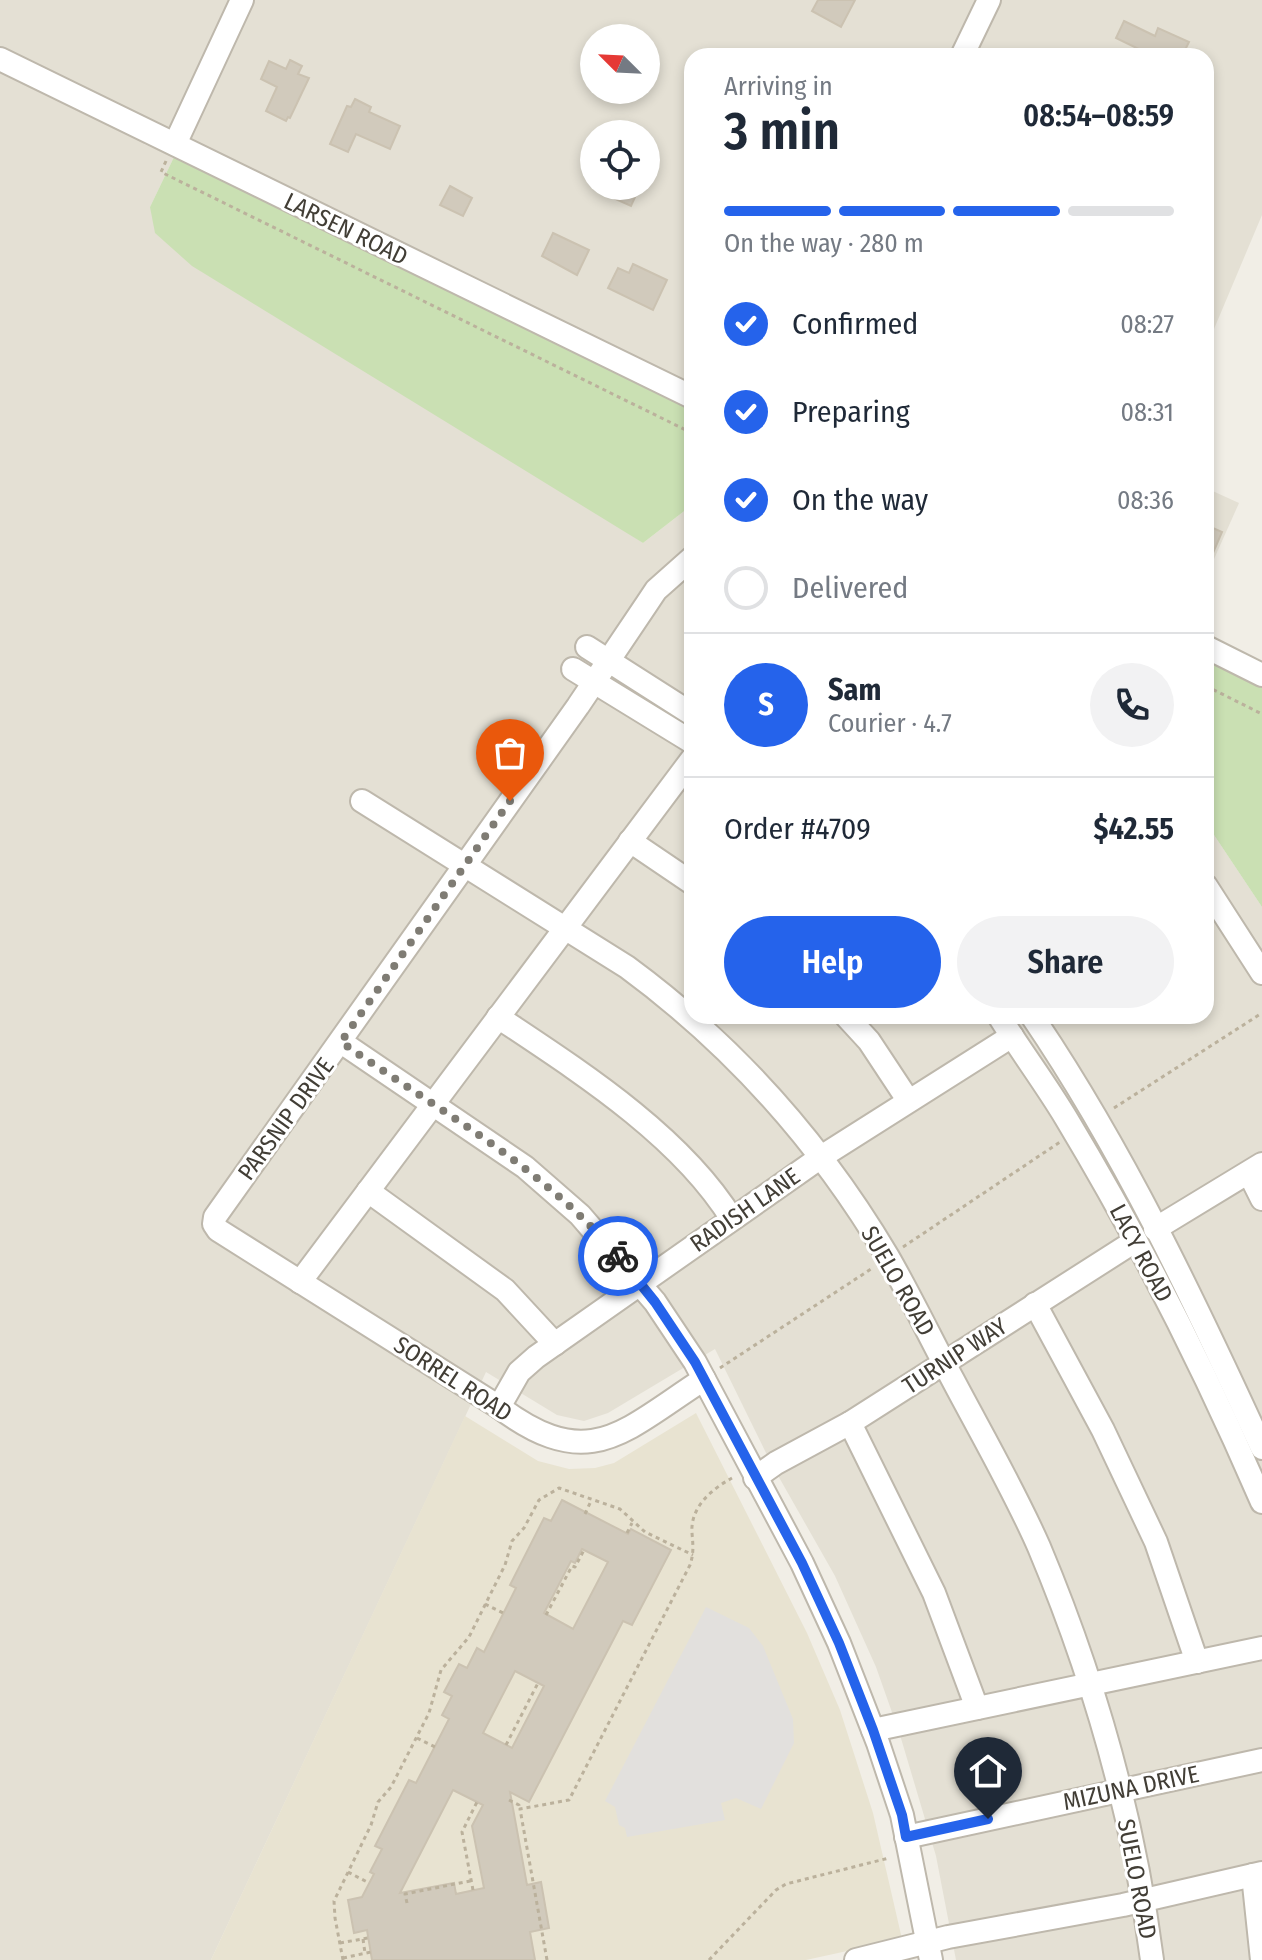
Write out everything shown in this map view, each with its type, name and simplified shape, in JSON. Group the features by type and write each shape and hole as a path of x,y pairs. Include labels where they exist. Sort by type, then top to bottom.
{"street":[{"path":"175,144 242,0"},
{"path":"966,48 989,0"},
{"name":"LARSEN ROAD","path":"0,59 684,393"},
{"name":"PARSNIP DRIVE","path":"214,1224 223,1206 656,590 684,565"},
{"path":"587,647 684,709"},
{"path":"1214,651 1262,675"},
{"path":"573,669 684,737"},
{"path":"300,1282 684,770"},
{"name":"SUELO ROAD","path":"362,801 565,928 666,996 684,1012"},
{"path":"630,841 684,878"},
{"path":"1214,900 1262,973"},
{"path":"498,1017 581,1073 630,1111 693,1170 732,1219"},
{"name":"SUELO ROAD","path":"697,1024 776,1103 821,1157 888,1258 1038,1544 1089,1682 1119,1790 1152,1960"},
{"path":"853,1024 869,1041 908,1100"},
{"name":"LACY ROAD","path":"1004,1024 1064,1115 1135,1241 1201,1365 1262,1502"},
{"name":"LACY ROAD","path":"1038,1024 1090,1105 1216,1348 1262,1448"},
{"name":"RADISH LANE","path":"499,1407 519,1372 555,1344 821,1157 1012,1036"},
{"path":"341,1042 525,1167 569,1205 603,1238 675,1331 713,1373 763,1472 839,1643 873,1730 902,1815 929,1951"},
{"path":"1155,1229 1255,1168 1262,1199"},
{"path":"368,1191 505,1290 555,1344"},
{"name":"SORREL ROAD","path":"214,1224 218,1230 525,1426 548,1437 581,1444 606,1440 625,1431 713,1373"},
{"name":"TURNIP WAY","path":"763,1472 850,1423 1135,1241"},
{"path":"1035,1304 1103,1430 1156,1542 1197,1662"},
{"path":"850,1423 934,1593 977,1708"},
{"path":"873,1730 1089,1682 1262,1648"},
{"name":"MIZUNA DRIVE","path":"906,1837 1262,1760"},
{"path":"856,1960 929,1951 1257,1874 1262,1960"}],"path":[{"path":"175,144 161,172 684,429"},
{"path":"1214,690 1262,714"},
{"path":"1117,1106 1262,1013"},
{"path":"907,1244 1054,1145"},
{"path":"713,1373 869,1270"},
{"path":"520,1809 569,1800 693,1555 691,1530 701,1503 715,1488 732,1478"},
{"path":"340,1943 365,1938 368,1953 343,1959 340,1943 334,1901 371,1825 378,1802 391,1787 429,1713 441,1670 464,1644 505,1565 512,1541 524,1528 542,1496 559,1488 591,1501 615,1506 645,1532 693,1555"},
{"path":"585,1514 591,1501"},
{"path":"627,1533 633,1522"},
{"path":"546,1615 584,1550"},
{"path":"485,1604 503,1613"},
{"path":"506,1745 538,1683"},
{"path":"417,1738 435,1747"},
{"path":"509,1800 519,1805 520,1809 547,1960"},
{"path":"473,1890 462,1832 477,1802"},
{"path":"709,1960 776,1890 786,1884 888,1856"},
{"path":"348,1872 369,1883"},
{"path":"407,1903 405,1894 471,1881"}],"shaded area":[{"path":"0,0 1262,0 1262,215 1214,329 1214,48 684,48 684,381 153,125 144,144 174,157 150,207 643,543 684,511 684,1024 1214,1024 1214,835 1262,907 1262,1960 956,1960 936,1856 876,1667 835,1576 772,1465 715,1349 608,1413 584,1421 557,1415 486,1372 211,1960 0,1960"},
{"path":"1214,492 1239,503 1214,559"},
{"path":"696,1413 807,1633 840,1710 873,1813 902,1939 806,1960 211,1960 465,1416 538,1461 569,1469 595,1468 614,1463"},
{"path":"706,1607 749,1628 763,1646 793,1719 794,1743 761,1809 736,1798 721,1803 725,1820 627,1837 625,1828 619,1825 615,1807 605,1801"}],"green space":[{"path":"174,157 286,208 684,403 684,511 643,543 192,266 155,233 150,207"},
{"path":"1214,662 1262,686 1262,907 1214,835"}],"building":[{"path":"818,0 855,0 841,27 812,11"},
{"path":"1124,21 1155,36 1158,28 1189,42 1186,48 1137,48 1116,38"},
{"path":"290,60 302,66 298,74 309,78 286,121 266,111 277,87 261,79 269,61 286,69"},
{"path":"355,99 371,107 369,112 400,126 390,149 356,134 348,152 330,144 347,106 351,107"},
{"path":"450,186 472,198 463,216 440,205"},
{"path":"618,200 634,200 631,206"},
{"path":"553,233 589,250 577,275 542,256"},
{"path":"633,264 667,280 653,310 608,288 618,268 629,273"},
{"path":"1214,528 1222,532 1214,550"},
{"path":"562,1500 628,1534 631,1529 671,1550 632,1625 623,1621 529,1802 510,1792 527,1885 541,1882 549,1928 530,1932 535,1960 372,1960 367,1930 354,1933 348,1900 362,1897 382,1849 375,1846 409,1780 416,1783 449,1719 442,1715 452,1696 444,1692 459,1664 467,1668 477,1648 484,1652 516,1588 510,1585 544,1518 551,1521","holes":["582,1549 608,1562 573,1629 544,1613 571,1561 575,1563","515,1671 544,1686 512,1748 483,1733","453,1790 483,1805 472,1826 484,1888 456,1894 454,1883 400,1893"]}],"way so far":[{"path":"510,801 341,1042 525,1167 580,1215 618,1256"}],"route":[{"path":"618,1256 655,1302 695,1362 802,1563 839,1643 873,1730 902,1815 906,1837 988,1819"}]}
